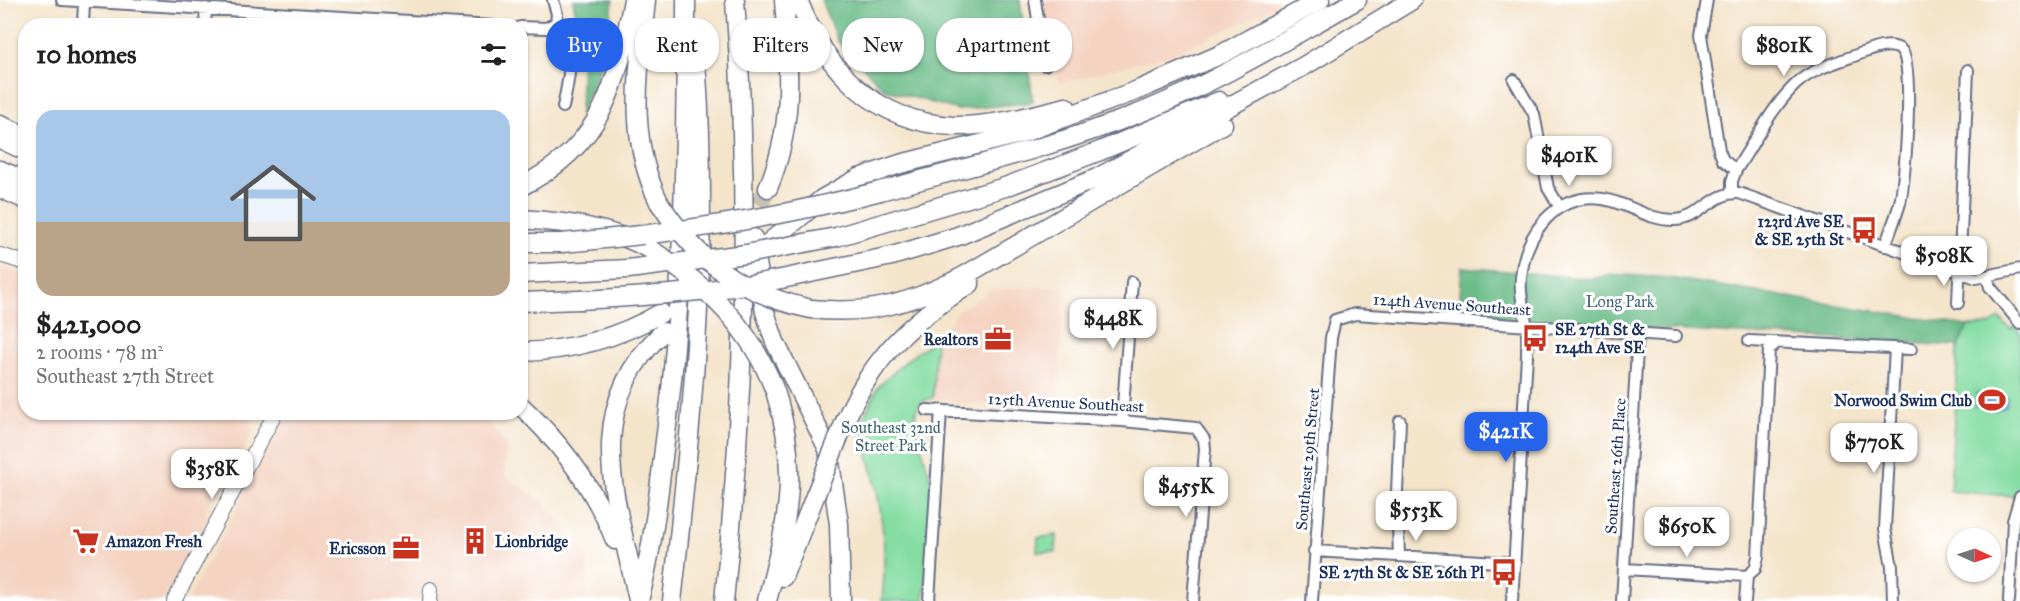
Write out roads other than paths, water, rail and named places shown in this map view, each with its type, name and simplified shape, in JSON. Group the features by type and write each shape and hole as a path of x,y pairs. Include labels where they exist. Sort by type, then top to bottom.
{"highway":[{"path":"528,184 568,157 601,115 614,83 633,0"},
{"path":"646,0 635,112 643,156 659,202 687,241 710,264 753,291 787,304 811,309 850,312 907,302 962,277 1257,103 1348,38"},
{"path":"635,596 652,543 677,348 687,74 686,0"},
{"path":"672,601 690,441 699,301 701,174 692,0"},
{"path":"724,601 739,386 742,153 735,0"},
{"path":"768,188 783,143 790,94 784,0"},
{"path":"798,0 805,18"},
{"path":"804,0 807,18"},
{"path":"766,245 822,199 860,178 900,164 1020,134 1138,90 1222,54 1320,0"},
{"path":"528,243 561,243 648,236 734,224 812,209 999,160 1144,111 1227,72 1357,0"},
{"path":"528,302 580,300 766,283 892,256 994,223 1123,165 1304,66 1412,0"},
{"path":"830,60 839,73 864,95 889,110 927,122 952,126 997,122 1138,90"},
{"path":"528,274 628,269 746,254 836,237 1005,187 1100,151 1304,66"},
{"path":"0,125 18,132"},
{"path":"0,139 18,147"},
{"path":"742,153 757,279 765,312 776,342 828,449 841,549 842,601"},
{"path":"775,601 846,420 867,376 878,361 901,335 926,314 1151,167"},
{"path":"0,170 18,178"},
{"path":"0,188 18,196"},
{"path":"528,220 580,225 612,234 651,250 687,273 721,304 760,355 776,391 787,439 790,501 767,601"},
{"path":"528,351 592,343 623,333 661,313"},
{"path":"635,596 612,483 611,434 616,409 630,374 642,354 663,332"},
{"path":"528,412 546,428 585,480 610,527 635,596"},
{"path":"835,601 841,549"}],"street":[{"path":"62,0 148,2 299,18"},
{"path":"553,0 557,18"},
{"path":"1035,0 1038,18"},
{"path":"1707,0 1701,35 1719,150 1724,160 1737,170"},
{"path":"83,18 84,1"},
{"path":"205,18 206,8"},
{"path":"528,27 546,28"},
{"path":"1732,193 1732,181 1737,170 1783,100 1798,83 1817,71 1879,47 1894,47 1903,51 1909,65 1910,78 1903,183 1900,203 1885,246"},
{"path":"1958,303 1968,70"},
{"path":"563,107 567,72"},
{"path":"1514,80 1534,114 1548,188 1558,206"},
{"path":"1512,601 1527,326 1521,290 1523,266 1540,224 1558,206 1578,199 1601,198 1652,218 1680,220 1720,197 1732,193 1744,194 1976,278 1987,278 2002,271 2020,269"},
{"path":"0,255 18,261"},
{"path":"1987,278 1990,287 2020,323"},
{"path":"1122,421 1132,282"},
{"name":"124th Avenue Southeast","path":"1335,320 1355,314 1676,336"},
{"name":"Southeast 29th Street","path":"1312,601 1331,338 1335,320"},
{"name":"Southeast 26th Place","path":"1622,601 1638,333"},
{"path":"1749,341 1911,349"},
{"path":"1745,601 1747,576 1755,568 1758,557 1769,350 1777,342"},
{"path":"1893,601 1892,567 1885,529 1895,348"},
{"name":"125th Avenue Southeast","path":"927,410 1189,425 1202,432 1205,449 1193,601"},
{"path":"929,601 941,410"},
{"path":"174,601 272,420"},
{"path":"1399,556 1397,492 1400,421"},
{"path":"2009,601 2013,521 2020,497"},
{"path":"1314,551 1515,562"},
{"path":"1624,569 1747,576"}],"water":[{"name":"Norwood Swim Club","path":"1977,393 2007,397 2006,406 1994,410 1991,404 1976,406"}],"tunnel":[{"path":"747,229 768,188"}],"place":[{"name":"123rd Ave SE & SE 25th St","path":"1864,230"},
{"name":"SE 27th St & 124th Ave SE","path":"1535,338"},
{"name":"Realtors","path":"998,339"},
{"name":"Norwood Swim Club","path":"1992,400"},
{"name":"Amazon Fresh","path":"86,541"},
{"name":"Lionbridge","path":"475,541"},
{"name":"Ericsson","path":"406,548"},
{"name":"SE 27th St & SE 26th Pl","path":"1504,572"}],"park label":[{"name":"Long Park","path":"1620,301"},
{"name":"Southeast 32nd Street Park","path":"891,436"}]}
